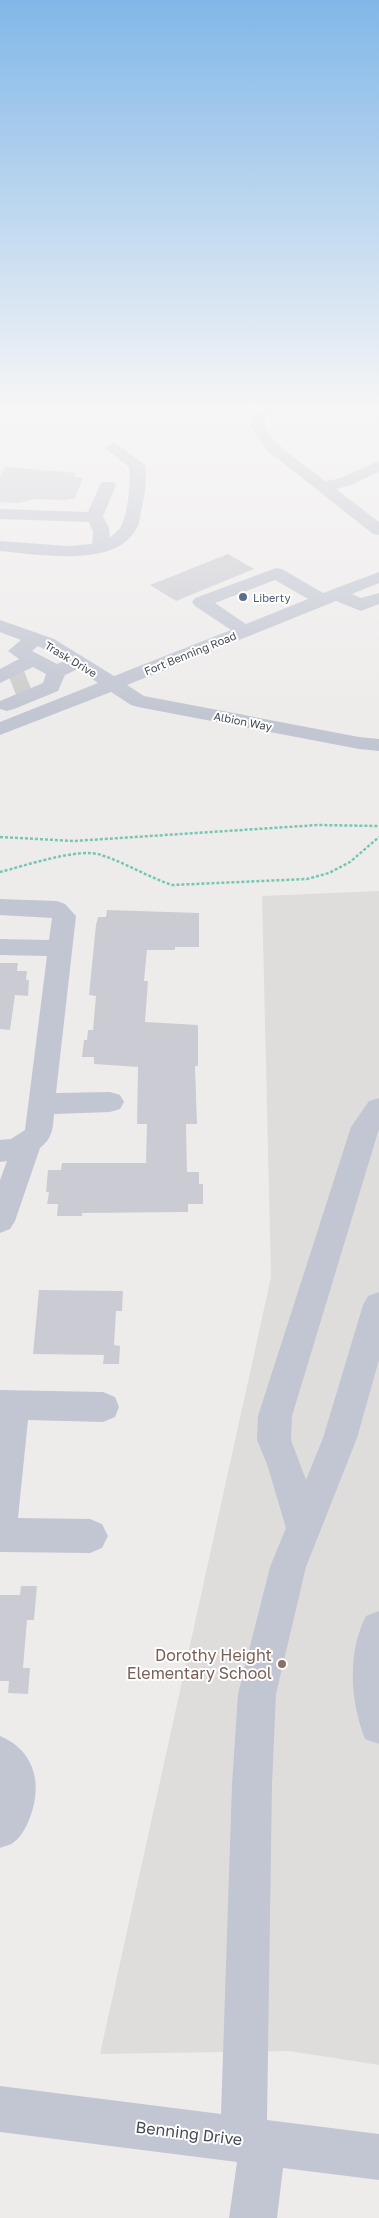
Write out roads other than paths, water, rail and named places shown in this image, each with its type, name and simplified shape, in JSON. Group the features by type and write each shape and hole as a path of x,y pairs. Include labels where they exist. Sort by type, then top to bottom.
{"street":[{"path":"94,518 97,510"},
{"path":"0,545 83,551 100,549 117,542 128,531 133,510"},
{"path":"352,510 379,530"},
{"path":"2,514 94,518 98,521 102,532 100,549"},
{"path":"0,545 17,539 26,530 21,520 2,514"},
{"path":"55,549 70,516"},
{"path":"245,631 201,602 276,573 328,596 361,606 379,598"},
{"name":"Fort Benning Road","path":"0,729 328,596 378,578"},
{"path":"361,606 361,611 374,619"},
{"name":"Trask Drive","path":"0,626 47,643 79,661 112,684"},
{"path":"36,639 18,651 54,670"},
{"path":"8,691 33,659"},
{"path":"8,691 79,661"},
{"path":"8,691 52,686 54,670"},
{"name":"Albion Way","path":"112,684 138,701 359,744 379,745"},
{"path":"8,691 25,719"},
{"path":"0,907 57,908 64,916 38,1134 28,1144 0,1221"},
{"path":"0,947 60,948"},
{"path":"41,1104 110,1102"},
{"path":"304,1526 284,1464 274,1440 275,1416 365,1127 379,1108"},
{"path":"0,1151 7,1151 28,1144"},
{"path":"253,2218 253,2141 247,2052 252,1784 257,1694 288,1567 340,1438 379,1305"},
{"path":"0,1519 7,1405 103,1407"},
{"path":"0,1535 90,1536"},
{"path":"379,1629 376,1636 371,1688 379,1725"},
{"path":"0,1756 8,1763 18,1784 14,1811 0,1828"},
{"name":"Benning Drive","path":"0,2109 379,2157"}],"tunnel":[{"path":"13,687 28,681"}],"place":[{"name":"Liberty","path":"243,597"},
{"name":"Dorothy Height Elementary School","path":"282,1664"}]}
